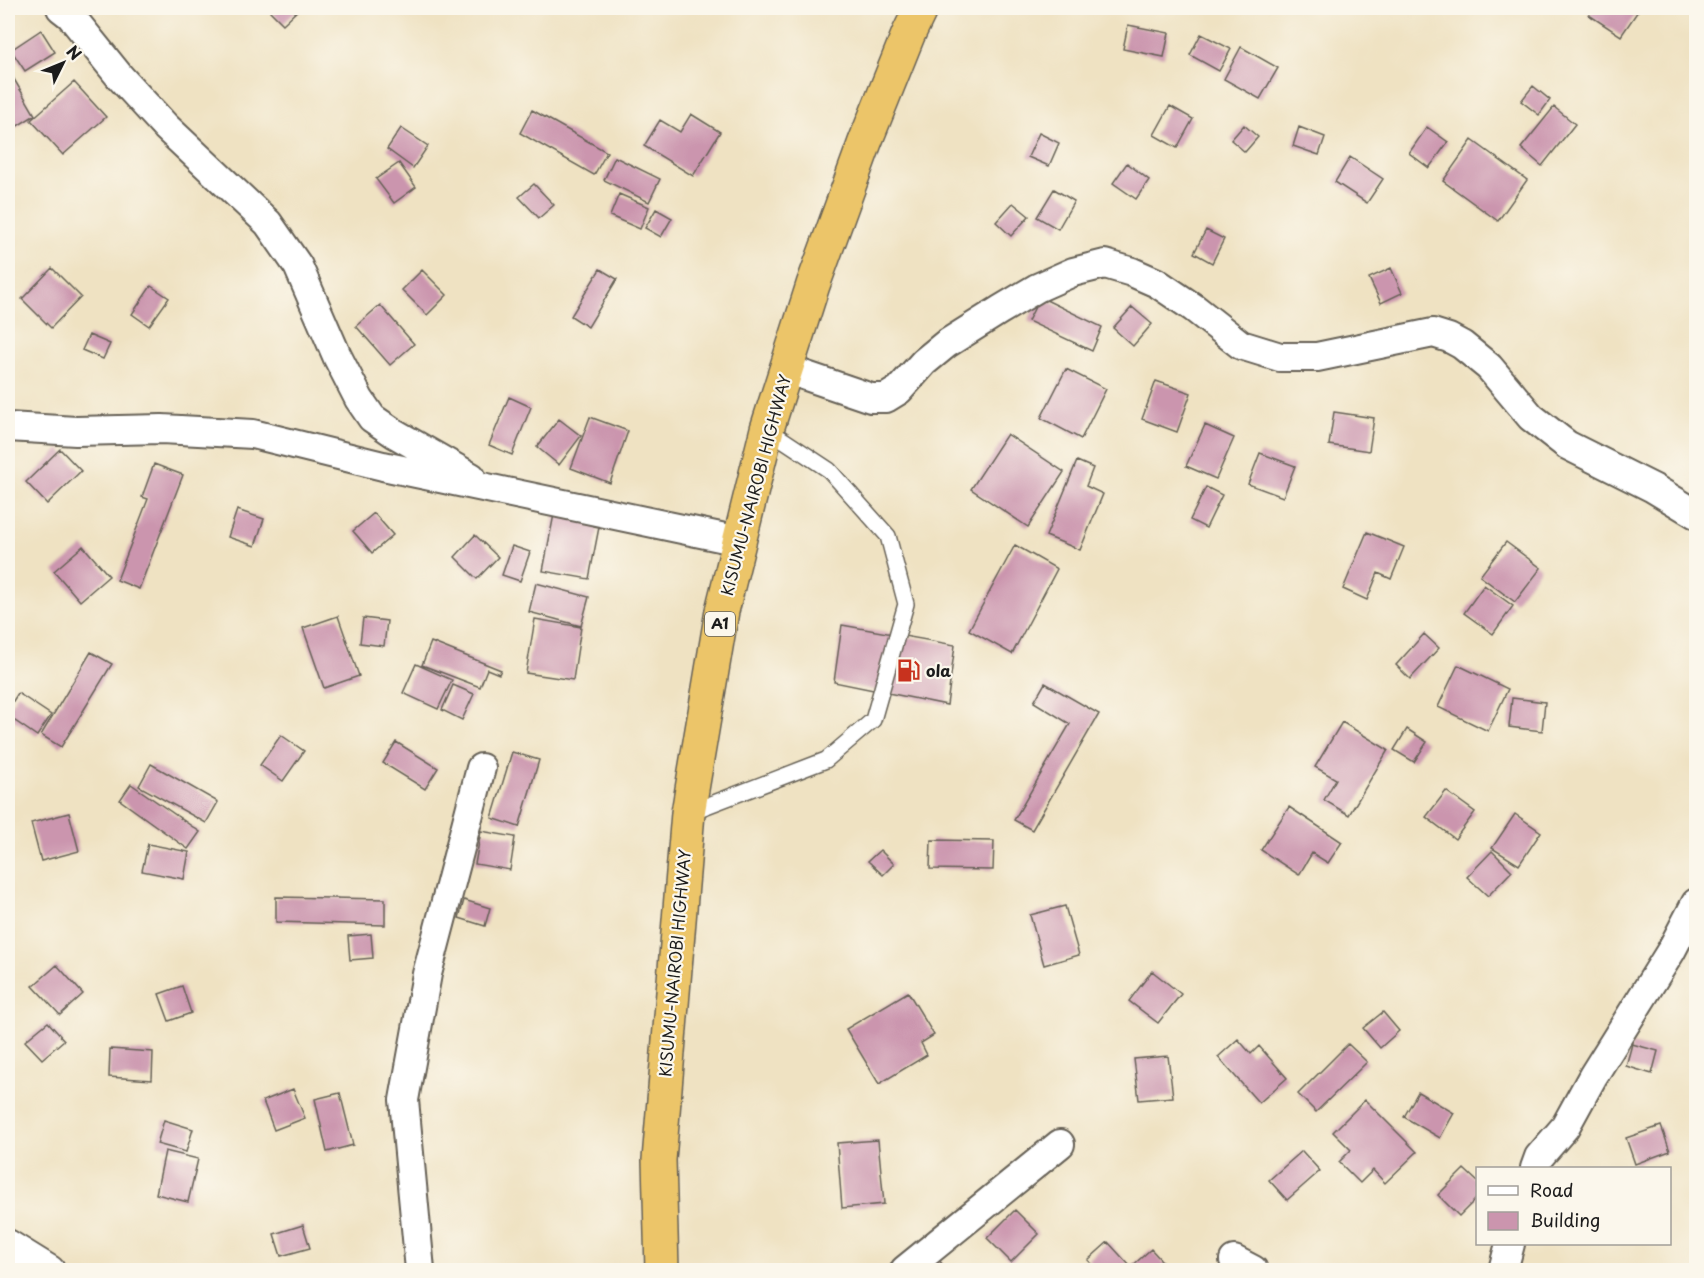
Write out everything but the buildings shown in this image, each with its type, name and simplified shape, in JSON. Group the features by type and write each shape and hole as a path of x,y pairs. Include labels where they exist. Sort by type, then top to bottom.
{"highway":[{"name":"KISUMU-NAIROBI HIGHWAY","path":"662,1270 658,1160 688,813 722,611 767,429 813,285 865,142 921,8"}],"street":[{"path":"61,8 70,15 120,77 166,127 268,223 298,266 337,356 359,399 372,417 394,433 493,489"},
{"path":"786,369 871,398 886,398 899,390 924,362 946,344 1000,310 1037,288 1073,272 1106,264 1157,283 1194,308 1241,345 1280,357 1317,357 1434,333 1449,338 1462,345 1489,367 1531,417 1568,446 1653,488 1696,514"},
{"path":"8,428 76,431 162,429 253,434 383,466 739,541"},
{"path":"420,1270 404,1100 427,974 481,768"},
{"path":"1535,1167 1539,1157 1565,1127 1593,1076 1671,951 1696,903"},
{"path":"905,1270 1060,1144"},
{"path":"8,1244 50,1270"},
{"path":"1503,1270 1510,1245"}],"lane":[{"path":"688,813 826,760 873,720 906,604 888,536 829,470 767,429"}],"place":[{"name":"ola","path":"908,671"}]}
